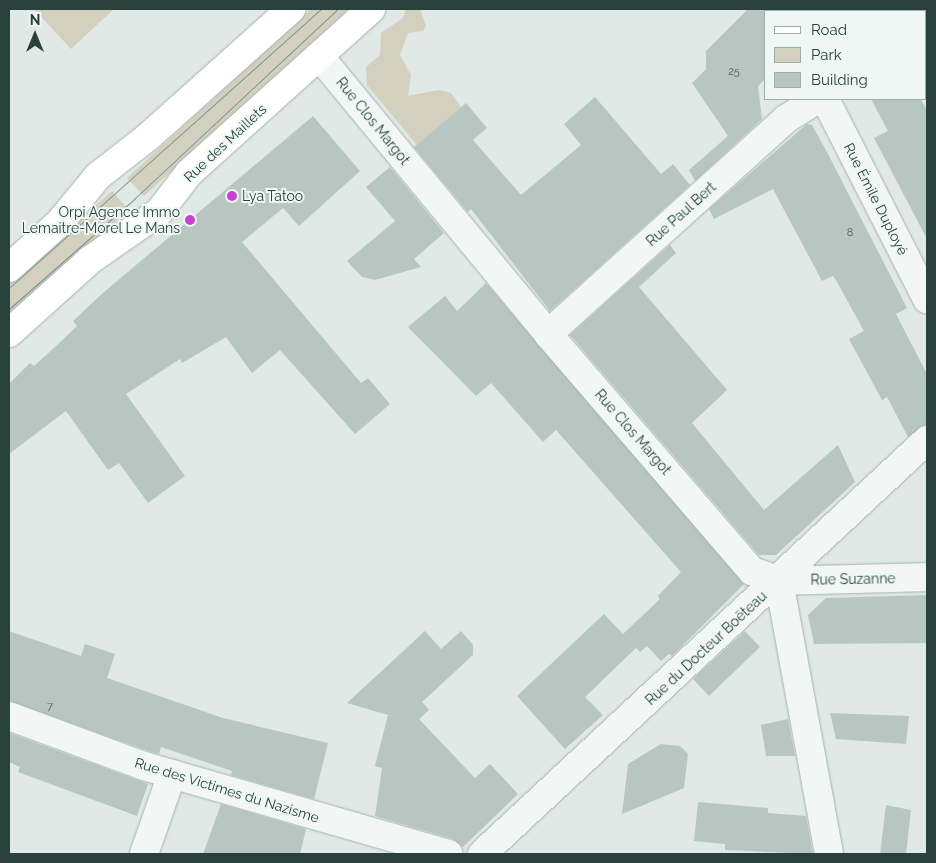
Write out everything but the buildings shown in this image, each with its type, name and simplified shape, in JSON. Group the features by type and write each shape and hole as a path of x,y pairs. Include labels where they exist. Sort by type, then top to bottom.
{"main road":[{"path":"9,268 60,222 98,176 149,136 290,9"},
{"name":"Rue des Maillets","path":"9,333 90,260 159,212 189,173 371,9"}],"street":[{"name":"Rue Clos Margot","path":"319,56 548,334 752,571 778,581"},
{"name":"Rue Paul Bert","path":"548,334 786,119 816,100"},
{"name":"Rue Émile Duployé","path":"826,100 927,299"},
{"name":"Rue du Docteur Boëteau","path":"482,854 778,581 927,440"},
{"name":"Rue Suzanne","path":"778,581 927,577"},
{"path":"778,581 829,854"},
{"name":"Rue des Victimes du Nazisme","path":"9,716 172,774 415,850 449,854"},
{"path":"144,854 172,774"}],"green space":[{"path":"34,9 114,9 71,49"},
{"path":"311,9 349,9 144,196 127,178"},
{"path":"406,9 420,9 426,26 423,31 408,33 400,55 411,75 408,96 438,90 451,93 461,107 417,145 367,85 366,67 380,55 381,33 403,18"},
{"path":"112,191 129,210 9,316 9,282"}],"tram line":[{"path":"9,288 321,9"},
{"path":"9,309 134,199 338,9"}],"place":[{"name":"Lya Tatoo","path":"232,196"},
{"name":"Orpi Agence Immo Lemaitre-Morel Le Mans","path":"190,220"}]}
